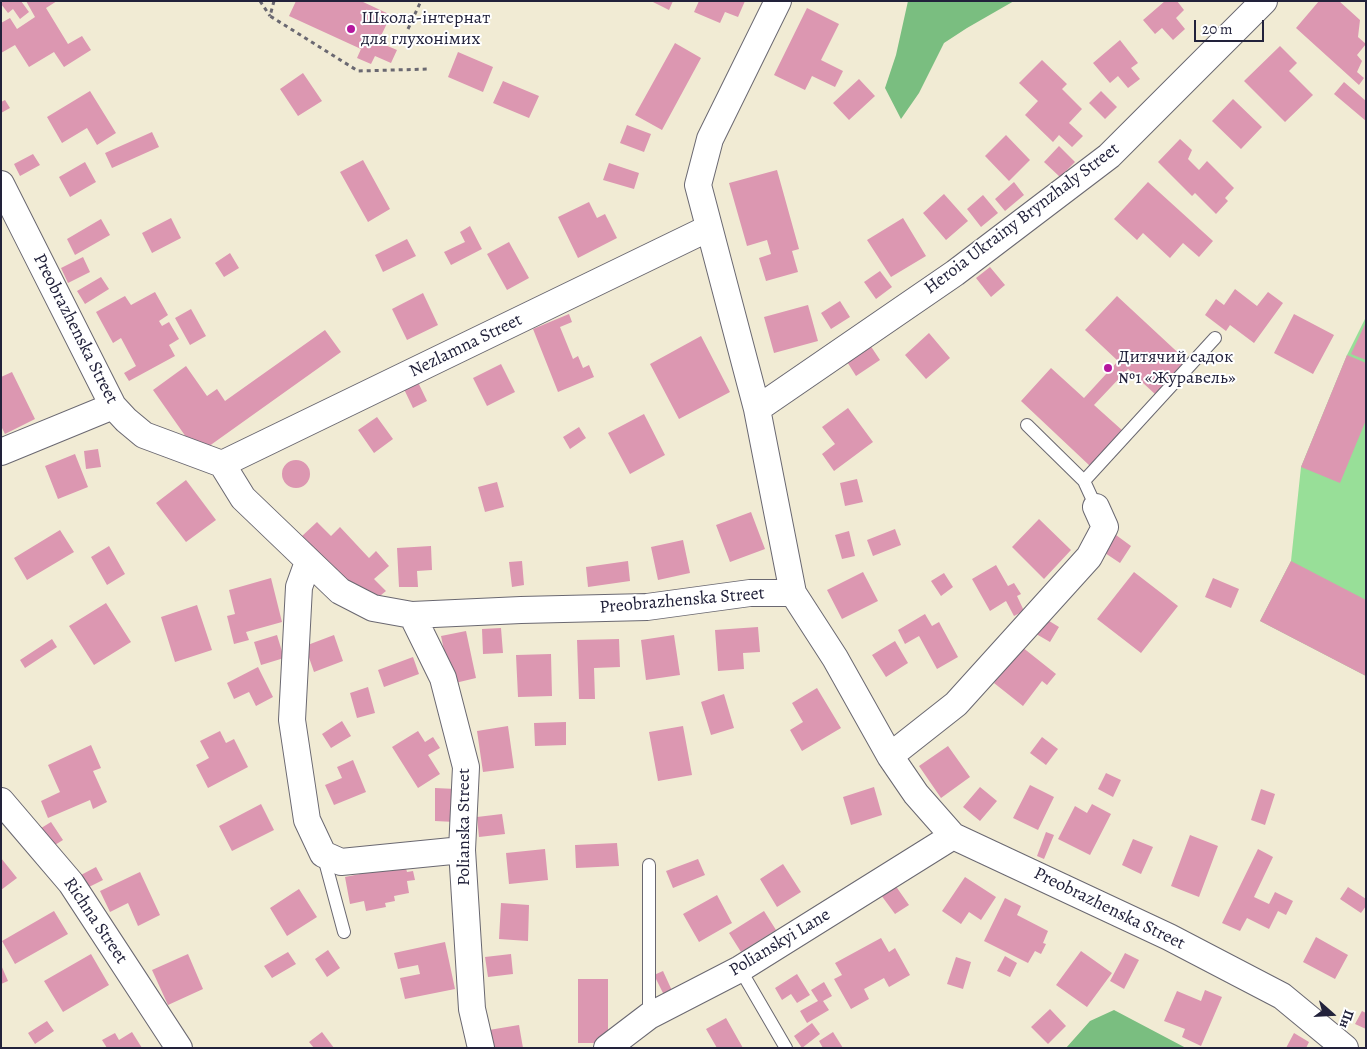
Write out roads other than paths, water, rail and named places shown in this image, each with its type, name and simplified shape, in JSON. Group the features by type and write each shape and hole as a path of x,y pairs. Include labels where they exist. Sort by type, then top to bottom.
{"street":[{"path":"778,1 710,139 698,185 757,409 793,593"},
{"name":"Heroia Ukrainy Brynzhaly Street","path":"757,409 955,273 1109,156 1264,1"},
{"name":"Preobrazhenska Street","path":"1,184 113,406 144,435 222,464 242,498 340,592 373,608 412,615 647,607 750,593 793,593 835,658 890,756 916,794 953,836 1169,937 1282,996 1345,1048"},
{"name":"Nezlamna Street","path":"222,464 709,228"},
{"path":"1,452 113,406"},
{"path":"890,756 956,704 1089,557 1105,528 1096,507"},
{"path":"308,562 299,587 292,720 307,820 323,854 341,862 462,850"},
{"name":"Polianska Street","path":"412,615 443,678 466,767 462,850 472,1009 481,1048"},
{"name":"Richna Street","path":"1,801 71,883 180,1048"},
{"name":"Polianskyi Lane","path":"607,1048 649,1016 740,969 953,836"}],"lane":[{"path":"1084,481 1215,338"},
{"path":"1027,425 1084,481 1096,507"},
{"path":"323,854 344,932"},
{"path":"649,865 649,1016"},
{"path":"740,969 786,1048"}],"place":[{"name":"Школа-інтернат для глухонімих","path":"351,29"},
{"name":"Дитячий садок №1 «Журавель»","path":"1108,368"}]}
